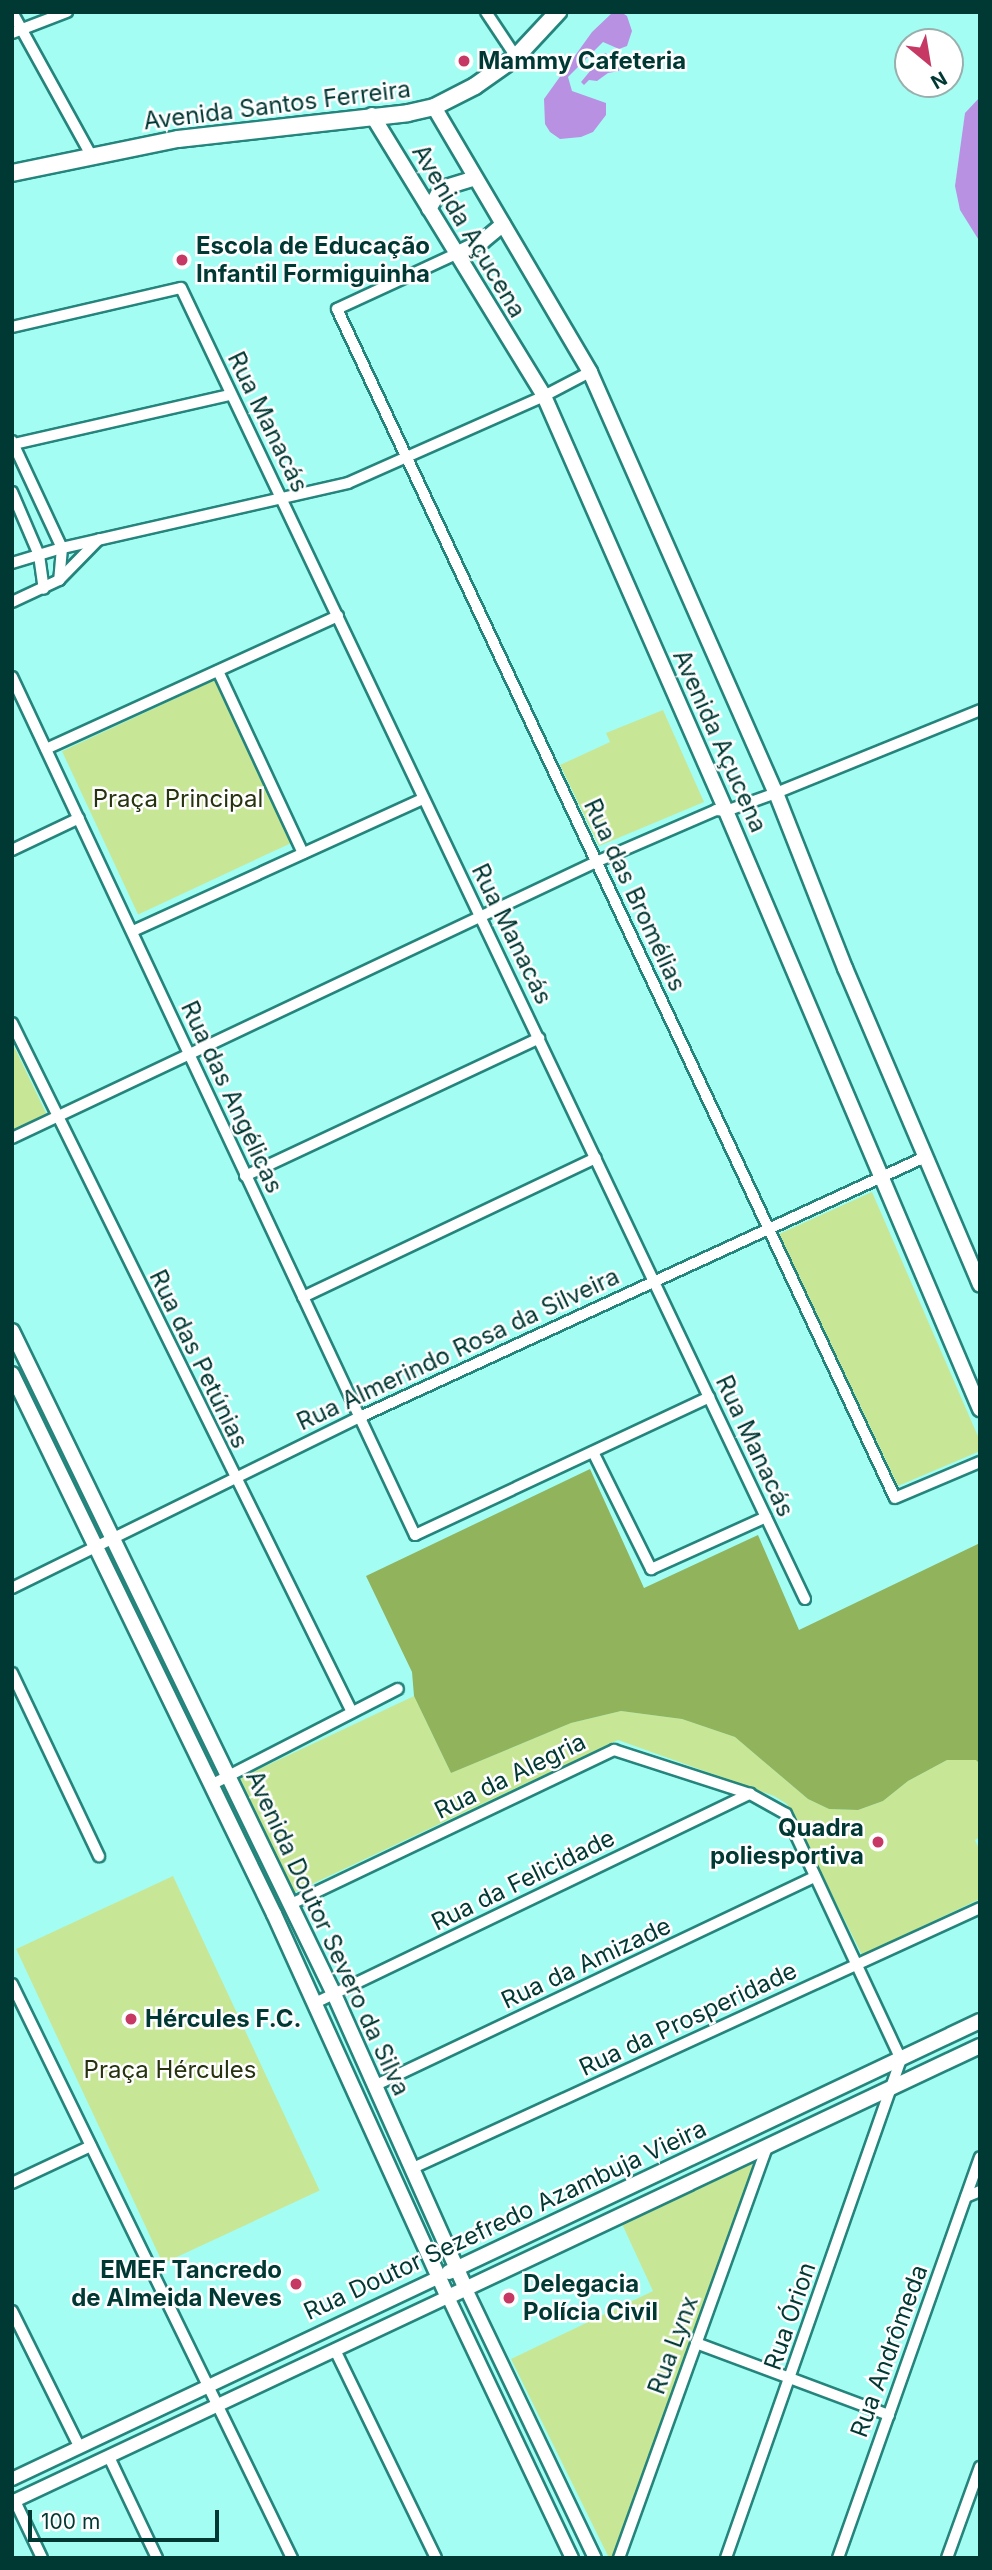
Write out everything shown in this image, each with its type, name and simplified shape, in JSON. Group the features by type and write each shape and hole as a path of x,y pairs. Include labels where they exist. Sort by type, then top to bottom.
{"main road":[{"name":"Avenida Santos Ferreira","path":"12,173 178,139 434,107 475,86 516,57 558,12"},
{"name":"Avenida Açucena","path":"434,107 590,372 776,793 980,1284"},
{"name":"Avenida Açucena","path":"372,116 544,396 726,811 980,1409"},
{"path":"429,209 446,187 475,178"},
{"path":"456,254 483,241 503,224"},
{"name":"Avenida Doutor Severo da Silva","path":"12,1331 230,1775 334,1994 466,2289"},
{"name":"Avenida Doutor Severo da Silva","path":"12,1374 315,2003 448,2297"},
{"name":"Rua Doutor Sezefredo Azambuja Vieira","path":"439,2277 980,2021"},
{"name":"Rua Doutor Sezefredo Azambuja Vieira","path":"448,2297 980,2046"},
{"path":"579,2210 587,2231"}],"street":[{"path":"12,12 17,30 91,155"},
{"path":"17,30 67,12"},
{"path":"486,12 516,57"},
{"name":"Rua das Bromélias","path":"456,254 337,309 895,1498 980,1462"},
{"name":"Rua Manacás","path":"12,327 181,288 805,1599"},
{"path":"12,563 99,539 348,483 544,396 590,372"},
{"path":"60,580 62,548 13,442 230,395"},
{"path":"12,492 40,555 44,589"},
{"path":"12,602 60,580 99,539"},
{"path":"46,749 338,616"},
{"path":"218,671 303,853"},
{"name":"Rua das Angélicas","path":"12,677 415,1535 593,1452"},
{"path":"12,1138 596,862 716,810 726,811 776,793 980,710"},
{"path":"133,931 422,799"},
{"path":"12,850 79,818"},
{"name":"Rua das Petúnias","path":"12,1023 352,1712"},
{"path":"245,1176 539,1038"},
{"name":"Rua Almerindo Rosa da Silveira","path":"12,1588 360,1417 769,1226 925,1157"},
{"path":"303,1297 596,1158"},
{"path":"709,1397 593,1452 651,1569 766,1517"},
{"path":"12,1673 99,1856"},
{"path":"211,1785 398,1689"},
{"name":"Rua da Alegria","path":"291,1904 614,1750 750,1794 786,1814 901,2059"},
{"name":"Rua da Felicidade","path":"315,2003 750,1794"},
{"name":"Rua da Amizade","path":"374,2086 815,1877"},
{"name":"Rua da Prosperidade","path":"413,2168 980,1908"},
{"path":"12,1984 292,2558"},
{"path":"892,2087 901,2059"},
{"name":"Rua Órion","path":"726,2558 892,2087"},
{"path":"12,2183 91,2146"},
{"name":"Rua Lynx","path":"619,2558 767,2147"},
{"name":"Rua Andrômeda","path":"838,2558 980,2157"},
{"path":"966,2197 980,2191"},
{"name":"Rua Doutor Sezefredo Azambuja Vieira","path":"12,2479 439,2277"},
{"name":"Avenida Doutor Severo da Silva","path":"466,2289 595,2558"},
{"name":"Rua Doutor Sezefredo Azambuja Vieira","path":"14,2501 448,2297"},
{"name":"Avenida Doutor Severo da Silva","path":"448,2297 572,2558"},
{"path":"12,2311 79,2446"},
{"path":"696,2343 888,2415"},
{"path":"335,2350 436,2558"},
{"path":"478,2363 495,2354"},
{"path":"109,2457 157,2558"},
{"path":"947,2558 975,2493 980,2467"},
{"path":"14,2501 42,2558"}],"green space":[{"name":"Praça Principal","path":"217,679 293,842 138,914 62,751"},
{"path":"663,710 704,802 599,846 560,765 610,742 606,733"},
{"path":"12,1042 47,1115 12,1132"},
{"path":"872,1192 980,1441 980,1451 898,1486 779,1234"},
{"path":"590,1469 644,1588 758,1535 799,1630 980,1543 980,1764 976,1760 947,1760 908,1781 883,1801 858,1810 829,1809 808,1799 735,1737 682,1719 621,1711 571,1723 451,1773 414,1696 412,1672 366,1576"},
{"path":"414,1696 451,1773 571,1723 621,1711 682,1719 735,1737 808,1799 829,1809 858,1810 883,1801 908,1781 947,1760 977,1760 980,1764 980,1837 975,1840 980,1851 980,1899 862,1955 787,1804 774,1796 618,1740 293,1893 240,1778"},
{"name":"Praça Hércules","path":"173,1876 320,2190 163,2264 16,1949"},
{"path":"757,2158 614,2558 609,2558 511,2359 653,2291 622,2224"}],"shaded area":[{"path":"621,12 627,16 632,31 627,46 619,49 603,42 568,77 572,91 606,103 606,115 593,132 581,137 560,139 550,132 545,124 544,99 592,32 612,13"},
{"path":"605,53 619,60 619,71 608,73 597,81 589,80 584,85 581,82"},
{"path":"980,97 980,242 960,210 955,186 965,113"}],"place":[{"name":"Mammy Cafeteria","path":"464,61"},
{"name":"Escola de Educação Infantil Formiguinha","path":"182,260"},
{"name":"Quadra poliesportiva","path":"878,1842"},
{"name":"Hércules F.C.","path":"131,2019"},
{"name":"EMEF Tancredo de Almeida Neves","path":"296,2284"},
{"name":"Delegacia Polícia Civil","path":"509,2298"}]}
